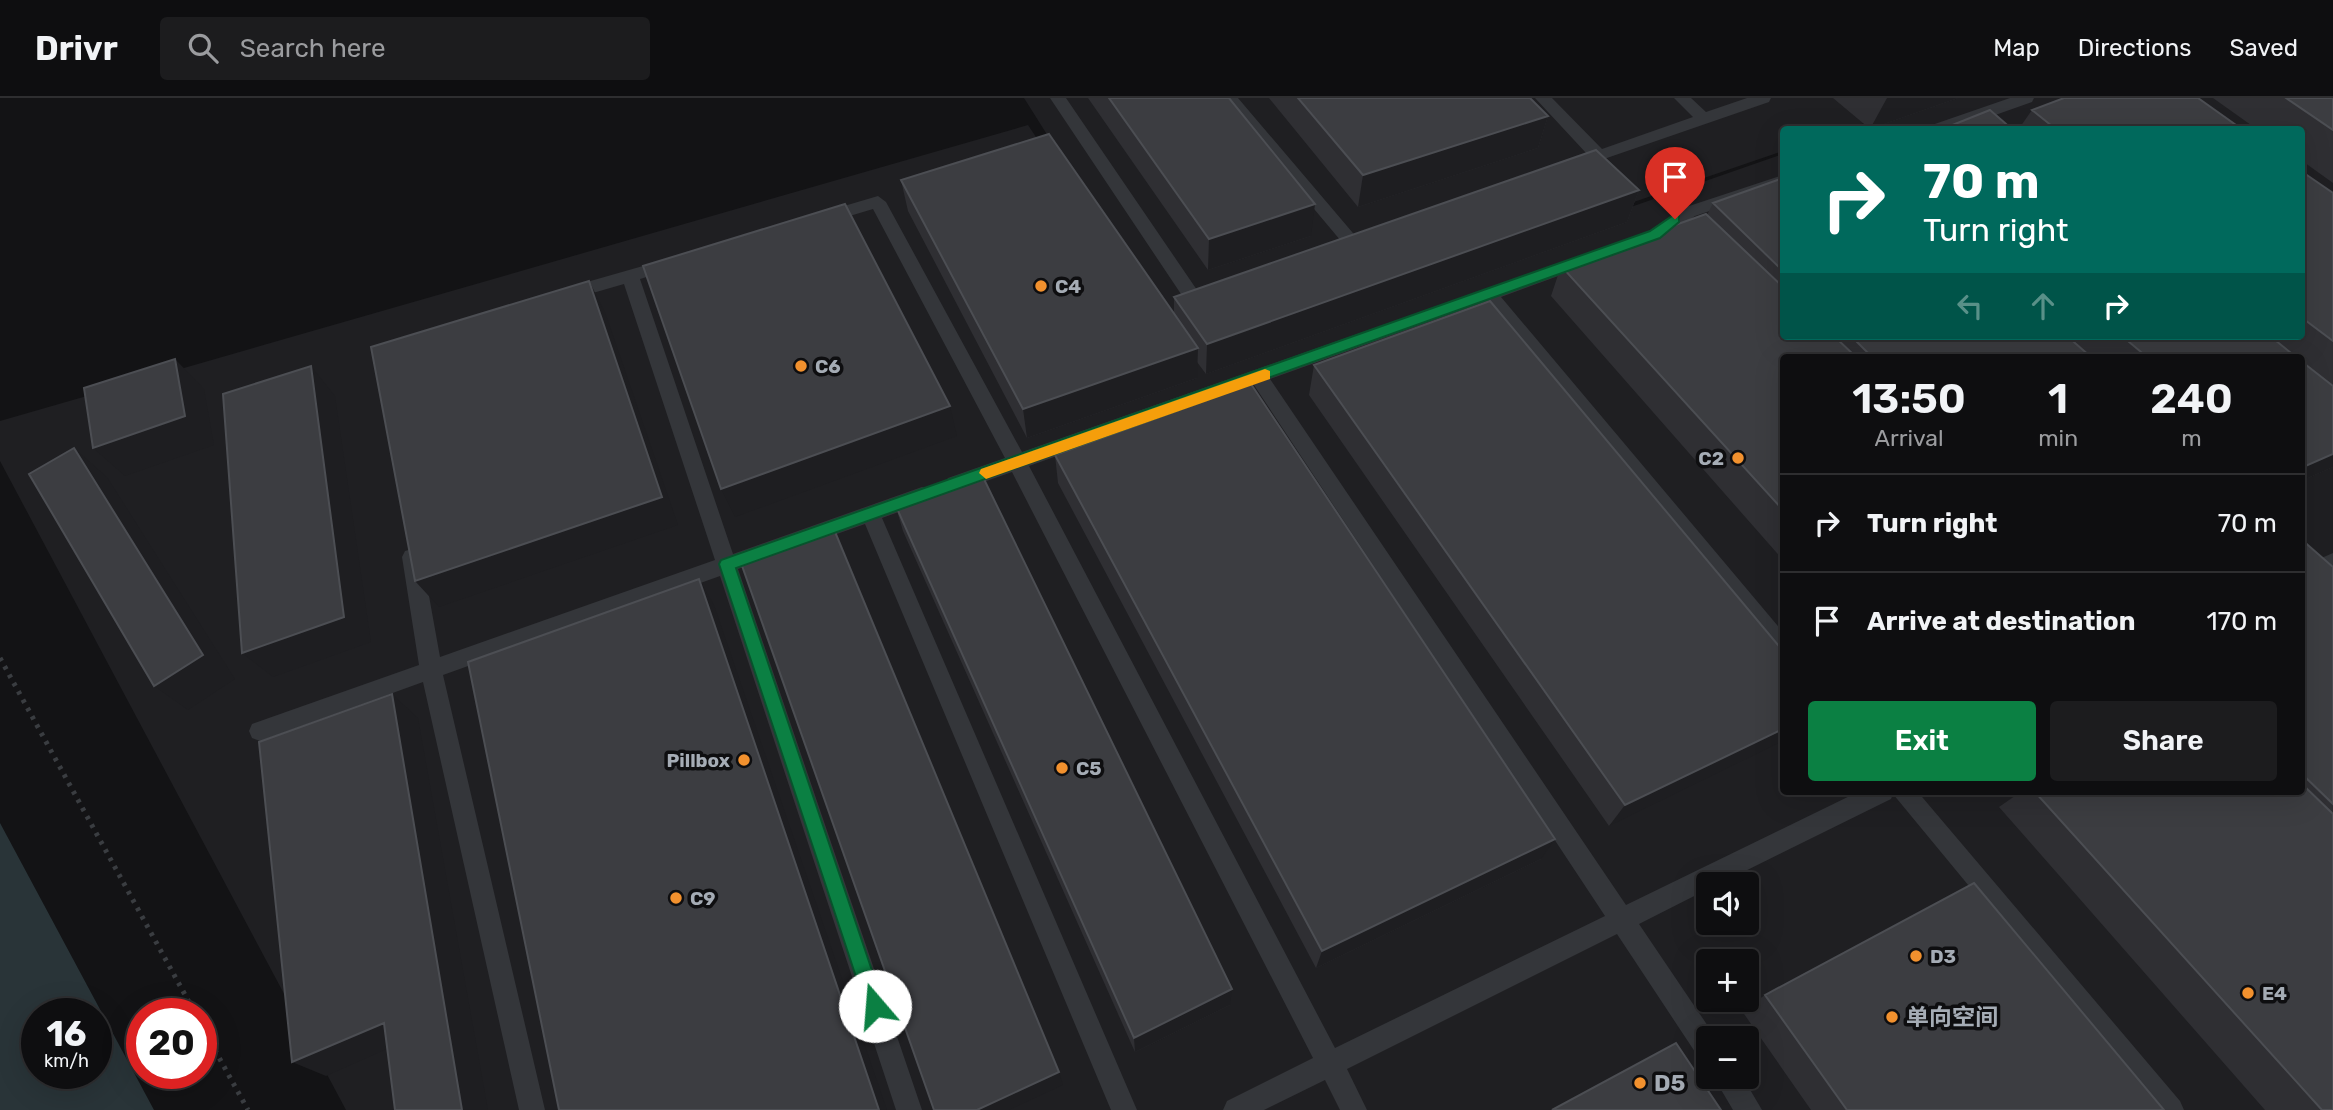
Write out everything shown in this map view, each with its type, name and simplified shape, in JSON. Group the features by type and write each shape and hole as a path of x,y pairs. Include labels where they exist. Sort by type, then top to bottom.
{"lane":[{"path":"1058,98 1193,298 1230,285"},
{"path":"1229,98 1353,243"},
{"path":"1543,98 1599,156"},
{"path":"1682,98 1704,119"},
{"path":"1560,169 1763,98"},
{"path":"1962,126 2026,98"},
{"path":"260,731 1655,235 1689,212 1780,181"},
{"path":"800,225 878,202 1017,462 1354,1110"},
{"path":"551,299 695,257"},
{"path":"630,276 909,1110"},
{"path":"1489,295 1780,643"},
{"path":"1259,377 1696,1031"},
{"path":"870,513 1124,1110"},
{"path":"409,536 430,670 532,1110"},
{"path":"2305,572 2333,562"},
{"path":"2305,574 2325,589"},
{"path":"1237,1110 1874,795"},
{"path":"1906,795 2171,1110"},
{"path":"1735,1089 1749,1110"}],"path":[{"path":"0,658 187,998"},
{"path":"217,1054 248,1110"}],"shaded area":[{"path":"1024,98 1939,98 1856,126 1780,126 1780,152 1186,355"},
{"path":"1945,98 2333,98 2333,1110 346,1110 0,461 0,421 1028,125 1186,362 1780,155 1780,340 2305,340 2305,126 1864,126"},
{"path":"0,823 94,998 21,998 21,1089 112,1089 112,1032 126,1058 126,1089 143,1089 154,1110 0,1110"}],"building":[{"path":"1109,98 1229,98 1315,204 1209,239"},
{"path":"1298,98 1530,98 1548,116 1363,175"},
{"path":"2064,98 2198,98 2237,126 2052,126 2032,110"},
{"path":"2286,98 2333,98 2333,130"},
{"path":"1990,110 2008,126 1950,126"},
{"name":"C4","path":"1049,134 1198,348 1023,409 901,180"},
{"path":"1596,150 1639,190 1207,344 1174,297"},
{"path":"2305,174 2333,193 2333,341 2305,320"},
{"path":"1780,179 1780,268 1713,203"},
{"name":"C6","path":"845,204 950,406 721,489 643,266"},
{"name":"C2","path":"1706,214 1780,284 1780,340 1838,340 1853,354 1780,354 1780,507 1561,266"},
{"path":"589,281 662,497 415,581 371,347"},
{"path":"1490,301 1780,647 1780,730 1625,805 1314,365"},
{"path":"1855,340 2072,340 2088,354 1869,354"},
{"path":"2127,340 2275,340 2292,354 2143,354"},
{"path":"175,359 185,416 93,448 84,388"},
{"path":"2305,364 2333,386 2333,454 2305,466"},
{"path":"311,366 344,617 242,653 223,394"},
{"path":"1251,384 1555,839 1322,951 1055,455"},
{"path":"74,448 203,655 154,686 29,474"},
{"name":"C5","path":"981,473 1232,989 1134,1038 895,504"},
{"path":"833,527 1059,1072 977,1110 934,1110 740,560"},
{"path":"2305,542 2333,567 2333,804 2305,777"},
{"name":"C9","path":"699,579 879,1110 559,1110 468,662"},
{"path":"392,694 462,1110 395,1110 384,1023 292,1062 259,742"},
{"name":"E4","path":"2305,787 2333,814 2333,1110 2322,1110 2038,795 2305,795"},
{"name":"D3","path":"1974,883 2164,1110 1847,1110 1765,995"},
{"name":"D5","path":"1676,1043 1696,1073 1696,1089 1707,1089 1721,1110 1552,1110"}],"slow traffic":[{"path":"986,473 1265,375"}],"place":[{"name":"C4","path":"1041,286"},
{"name":"C6","path":"801,366"},
{"name":"C2","path":"1738,458"},
{"name":"Pillbox","path":"744,760"},
{"name":"C5","path":"1062,768"},
{"name":"C9","path":"676,898"},
{"name":"D3","path":"1916,956"},
{"name":"E4","path":"2248,993"},
{"name":"单向空间","path":"1892,1017"},
{"name":"D5","path":"1640,1083"}],"route":[{"path":"875,1006 727,564 1655,235 1675,219"}]}
